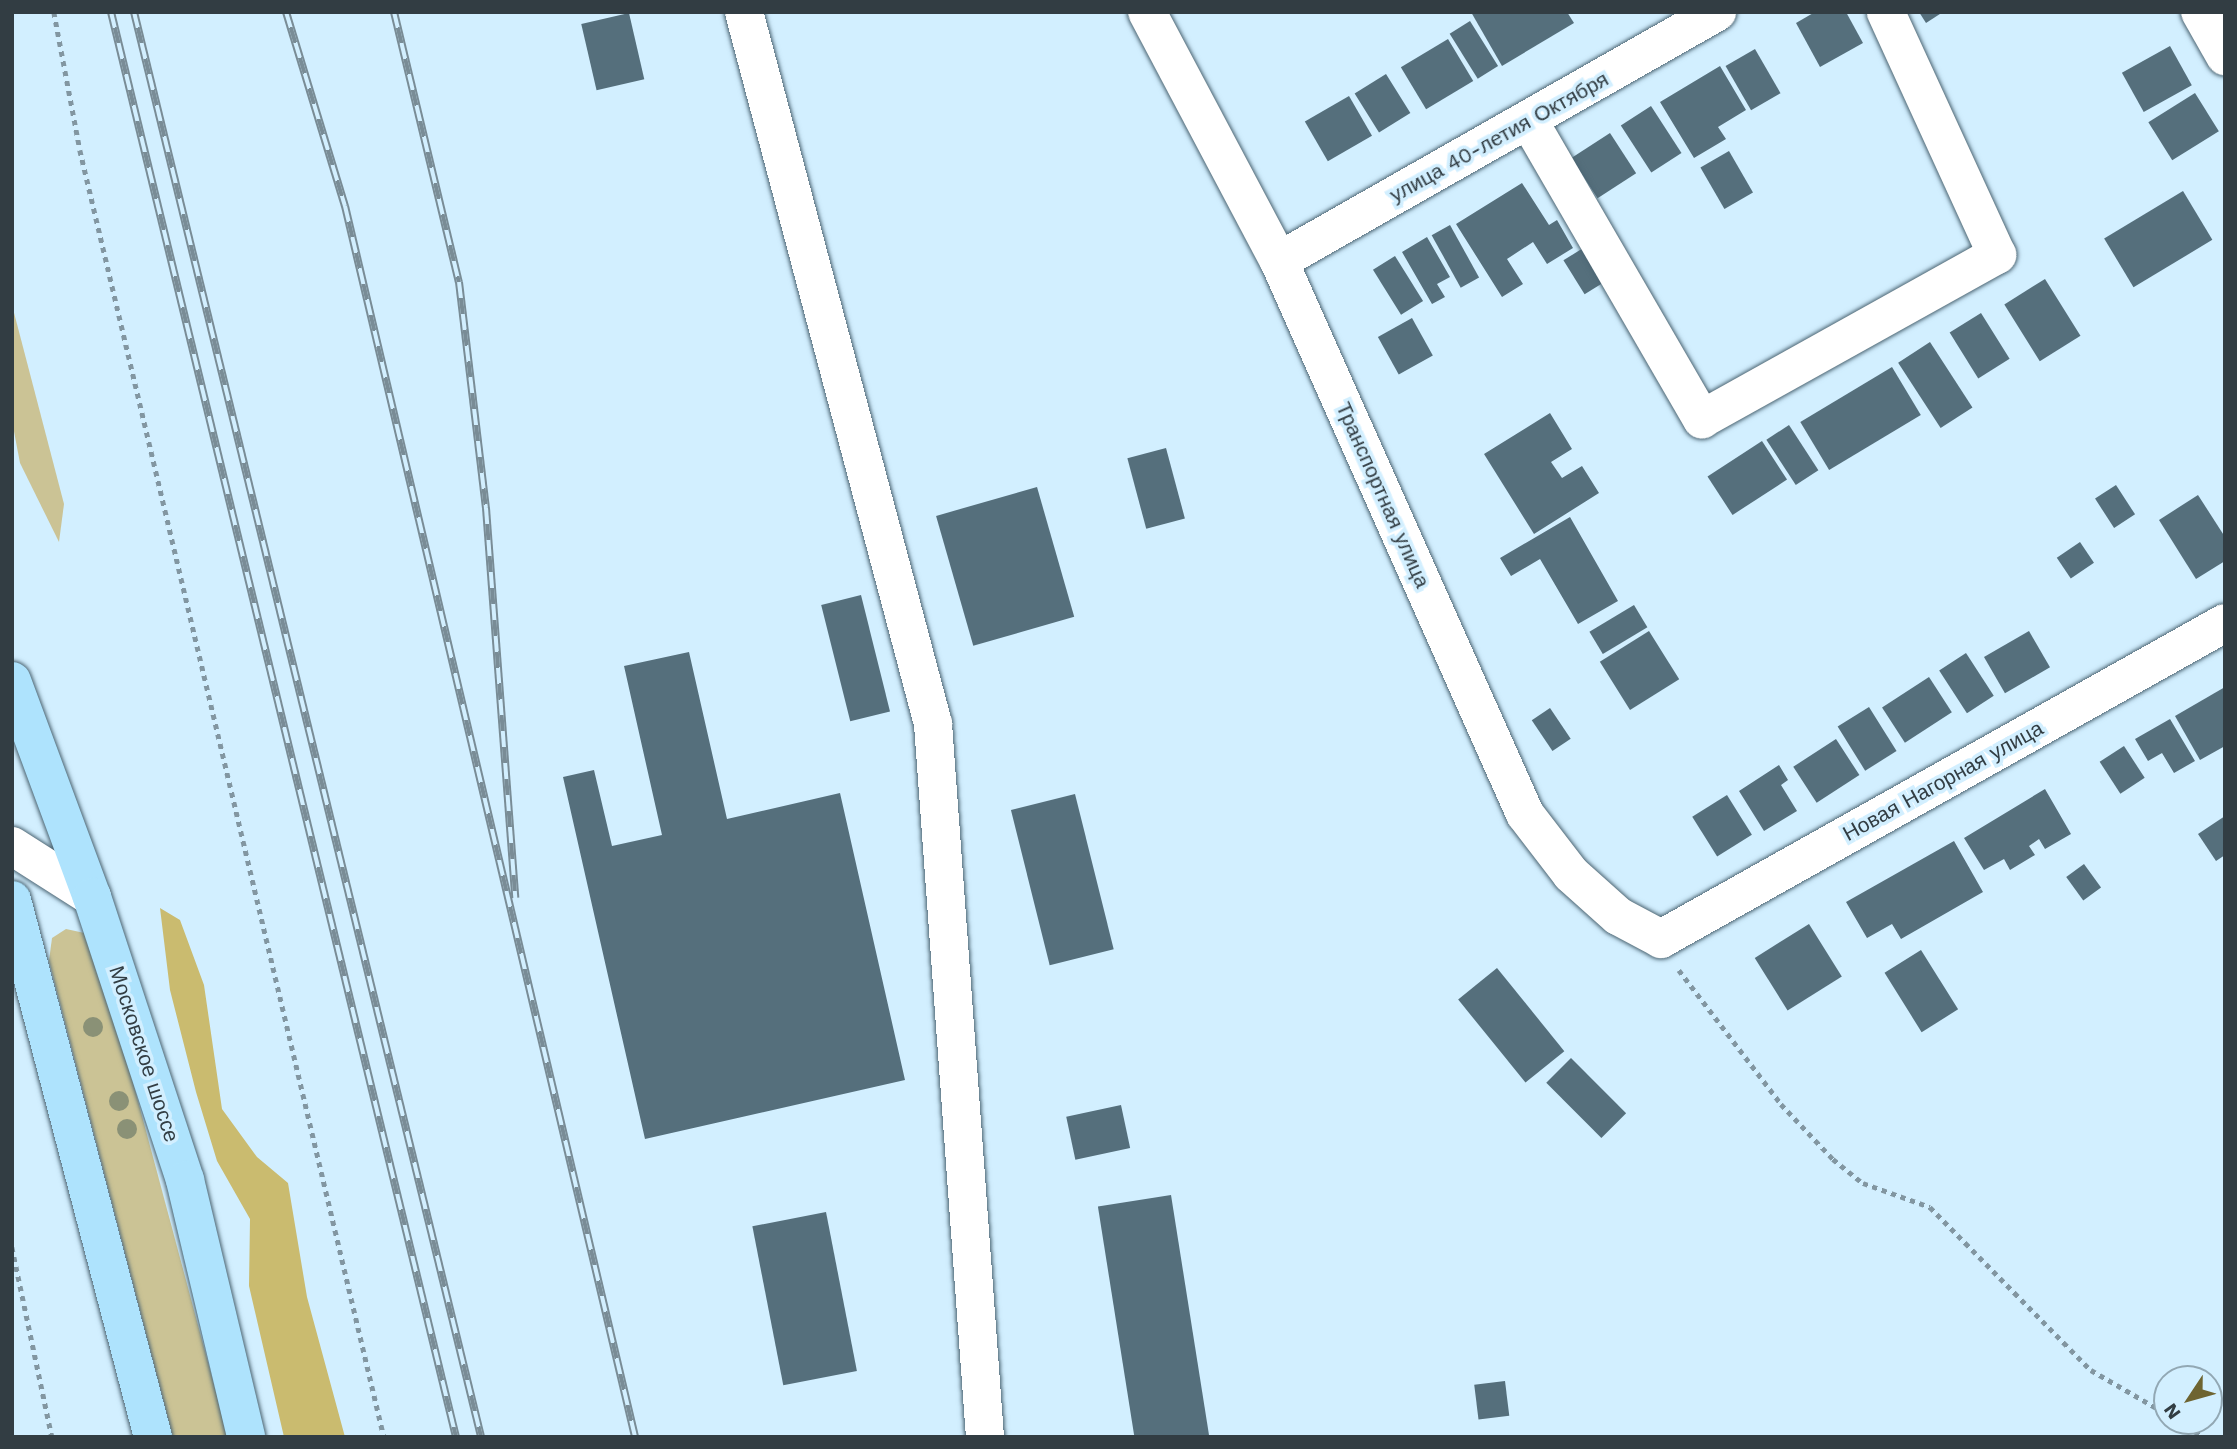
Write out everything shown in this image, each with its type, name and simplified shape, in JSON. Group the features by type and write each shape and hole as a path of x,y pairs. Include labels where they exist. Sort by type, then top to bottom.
{"main road":[{"name":"Московское шоссе","path":"12,681 92,897 184,1180 246,1437"},
{"path":"12,900 153,1437"}],"street":[{"path":"744,12 933,724 985,1437"},
{"name":"Транспортная улица","path":"1147,12 1279,261 1525,814 1571,874 1618,916 1661,939"},
{"name":"улица 40-летия Октября","path":"1279,261 1717,12"},
{"path":"1529,121 1702,419 1997,255 1886,12"},
{"path":"2200,12 2225,56"},
{"name":"Новая Нагорная улица","path":"1661,939 2225,622"},
{"path":"12,846 92,897"}],"path":[{"path":"54,12 80,150 384,1437"},
{"path":"1661,939 1730,1040 1833,1159 1863,1183 1930,1207 2091,1370 2153,1407"},
{"path":"12,1247 52,1437"}],"shaded area":[{"path":"12,305 64,504 59,542 20,463 12,421"},
{"path":"160,908 180,920 204,985 222,1109 257,1157 288,1183 307,1297 345,1437 284,1437 249,1286 250,1219 217,1161 196,1092 170,990"},
{"path":"66,929 89,934 97,948 228,1437 173,1437 49,961 52,938"}],"building":[{"path":"1471,12 1567,12 1574,23 1502,66"},
{"path":"1815,12 1846,12 1863,43 1820,67 1796,23"},
{"path":"1919,12 1943,12 1926,23"},
{"path":"629,13 644,79 597,90 581,24"},
{"path":"1470,21 1498,66 1478,79 1450,34"},
{"path":"1448,39 1473,81 1426,109 1401,67"},
{"path":"2170,46 2192,85 2144,112 2122,73"},
{"path":"1755,49 1780,93 1751,110 1726,66"},
{"path":"1720,66 1746,110 1718,127 1726,139 1694,158 1660,102"},
{"path":"1386,74 1410,113 1379,133 1355,94"},
{"path":"2195,93 2219,131 2172,160 2148,122"},
{"path":"1349,96 1372,136 1328,161 1305,122"},
{"path":"1651,106 1681,153 1651,173 1621,126"},
{"path":"1610,133 1636,173 1598,198 1571,158"},
{"path":"1729,151 1753,193 1724,209 1700,168"},
{"path":"1522,183 1549,225 1557,220 1573,248 1547,264 1533,242 1507,259 1523,284 1502,297 1456,224"},
{"path":"2183,191 2212,240 2133,287 2104,238"},
{"path":"1450,225 1479,277 1461,288 1432,235"},
{"path":"1427,237 1450,277 1437,284 1445,297 1432,304 1402,252"},
{"path":"1588,245 1609,279 1585,294 1563,260"},
{"path":"1395,256 1423,301 1401,315 1373,270"},
{"path":"2045,279 2081,336 2040,361 2004,304"},
{"path":"1981,313 2010,359 1978,378 1950,333"},
{"path":"1412,318 1433,356 1399,375 1378,337"},
{"path":"1930,342 1972,407 1941,428 1898,363"},
{"path":"1892,367 1921,415 1829,470 1800,422"},
{"path":"1550,413 1572,449 1551,462 1562,478 1582,466 1599,493 1534,534 1484,454"},
{"path":"1789,425 1818,470 1796,485 1766,440"},
{"path":"1762,441 1787,480 1733,515 1707,476"},
{"path":"1166,448 1185,519 1146,529 1127,458"},
{"path":"2116,485 2135,514 2114,528 2095,499"},
{"path":"1037,487 1074,617 973,646 936,516"},
{"path":"2198,495 2225,537 2225,561 2196,579 2159,520"},
{"path":"1570,517 1618,601 1578,624 1540,559 1511,576 1500,558"},
{"path":"2080,542 2094,563 2071,578 2057,558"},
{"path":"861,595 890,711 850,721 821,605"},
{"path":"1634,605 1647,627 1603,654 1589,632"},
{"path":"1649,631 1679,679 1630,710 1600,662"},
{"path":"2029,631 2050,667 2005,693 1984,657"},
{"path":"689,652 727,819 840,793 905,1080 645,1139 563,777 594,770 612,846 662,835 624,666"},
{"path":"1966,653 1994,696 1967,713 1939,670"},
{"path":"1929,677 1952,712 1905,743 1882,707"},
{"path":"2225,687 2225,746 2200,760 2175,716"},
{"path":"1869,707 1897,751 1865,771 1838,727"},
{"path":"1550,708 1571,739 1552,751 1532,720"},
{"path":"2170,719 2195,761 2174,773 2162,753 2148,761 2135,739"},
{"path":"1836,739 1859,775 1817,803 1793,767"},
{"path":"2124,746 2145,778 2120,794 2100,762"},
{"path":"1779,765 1788,780 1781,785 1797,811 1764,831 1739,791"},
{"path":"2045,789 2071,834 2045,849 2039,839 2029,846 2035,855 2010,870 2004,859 1984,870 1964,838"},
{"path":"1075,794 1114,949 1050,965 1011,810"},
{"path":"1727,795 1752,835 1717,857 1692,817"},
{"path":"2225,816 2225,855 2216,861 2198,834"},
{"path":"1954,841 1983,892 1901,939 1892,924 1867,938 1846,902"},
{"path":"2084,864 2101,887 2083,900 2066,877"},
{"path":"1809,924 1842,977 1788,1010 1755,958"},
{"path":"1921,950 1958,1009 1922,1032 1885,973"},
{"path":"1497,968 1564,1051 1525,1083 1458,999"},
{"path":"1571,1058 1626,1113 1601,1138 1546,1083"},
{"path":"1121,1105 1130,1148 1075,1160 1066,1117"},
{"path":"1171,1195 1209,1437 1134,1437 1098,1207"},
{"path":"826,1212 857,1371 783,1385 752,1226"},
{"path":"1505,1381 1509,1416 1478,1420 1474,1385"}],"railway":[{"path":"111,12 456,1437"},
{"path":"134,12 481,1437"},
{"path":"286,12 345,206 635,1437"},
{"path":"394,12 459,282 486,508 515,898"}]}
